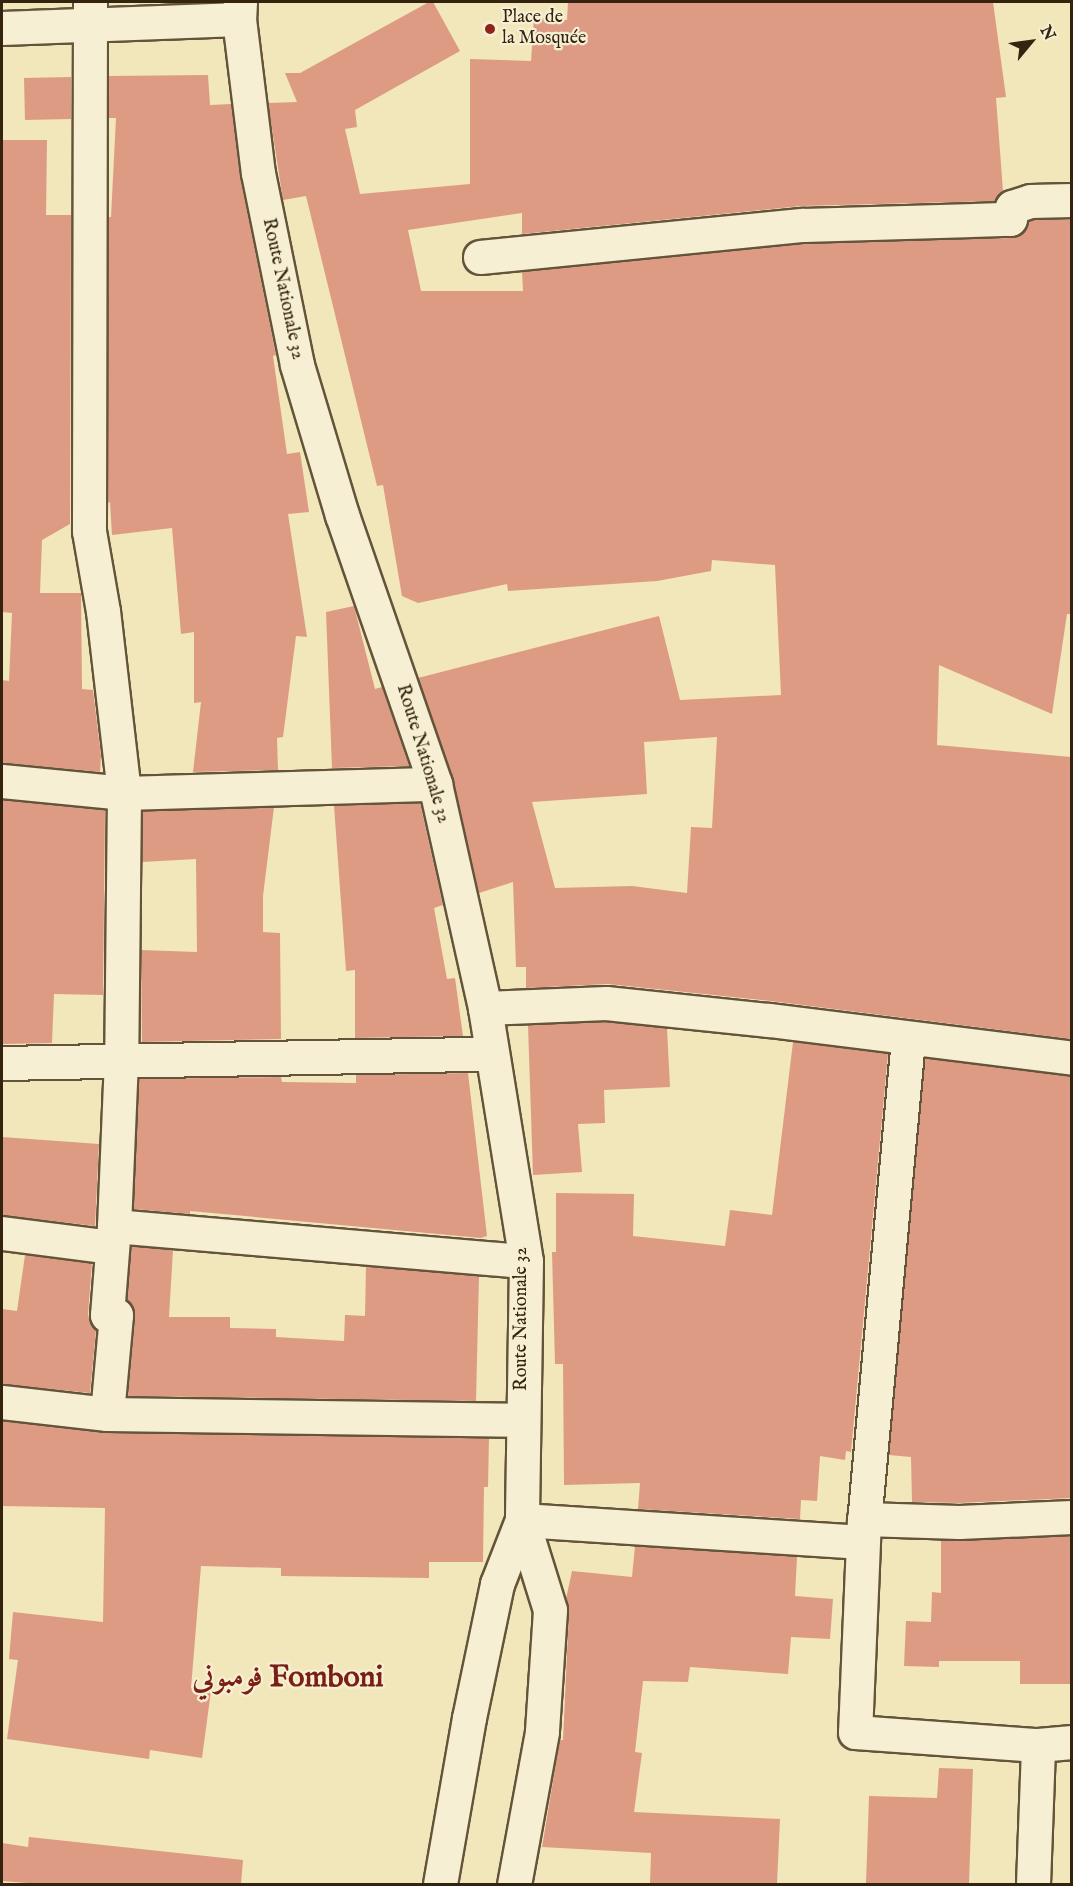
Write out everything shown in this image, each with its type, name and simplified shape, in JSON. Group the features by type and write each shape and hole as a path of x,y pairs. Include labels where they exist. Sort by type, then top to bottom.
{"street":[{"path":"2,28 90,13 239,10"},
{"name":"Route Nationale 32","path":"239,10 258,173 297,365 339,508 435,784 485,1008 490,1054 526,1262 522,1520 550,1610 542,1731 514,1884"},
{"path":"90,13 89,531 103,611 124,793 121,1059 107,1315 116,1316 107,1414"},
{"path":"480,256 803,225 1010,219 1012,207 1030,201 1071,200"},
{"path":"2,781 124,793 435,784"},
{"path":"485,1008 606,1003 769,1020 1071,1058"},
{"path":"908,1039 863,1530 855,1732 1038,1745 1071,1742"},
{"path":"2,1063 121,1059 490,1054"},
{"path":"2,1233 113,1237 526,1262"},
{"path":"2,1402 107,1414 522,1420"},
{"path":"522,1520 863,1530 959,1522 1071,1517"},
{"name":"Route Nationale 32","path":"440,1884 469,1718 497,1584 522,1520"},
{"path":"1033,1884 1038,1745"}],"building":[{"path":"429,2 433,2 460,51 355,110 357,127 345,129 360,194 470,184 470,59 531,61 534,18 567,20 568,2 993,2 1006,97 996,98 1003,191 995,201 801,206 522,234 522,213 408,230 421,291 523,291 522,272 804,244 1011,238 1019,235 1029,221 1071,219 1071,614 1067,614 1052,714 939,665 937,745 1071,757 1071,1039 771,1001 608,984 526,988 526,967 516,967 513,882 479,893 453,780 418,678 659,616 680,700 781,695 775,565 712,560 711,571 657,581 508,591 507,584 418,603 402,596 383,485 377,486 306,196 283,200 268,103 297,102 285,73 300,73","holes":["717,737 712,828 691,827 687,893 632,886 555,888 532,802 647,794 644,742"]},
{"path":"208,75 210,105 231,104 240,177 276,355 273,356 287,454 300,452 309,512 288,514 307,637 296,636 283,737 277,738 278,770 193,772 201,702 194,703 194,632 181,634 172,528 112,535 110,502 108,503 108,217 111,217 116,118 109,118 109,76"},
{"path":"71,77 71,119 25,120 24,78"},
{"path":"2,140 47,140 46,215 71,215 70,524 42,540 40,593 81,593 82,689 93,690 101,756 100,772 2,763 2,680 9,681 12,613 2,612"},
{"path":"354,606 375,689 382,687 409,766 332,768 326,612"},
{"path":"2,800 105,810 103,995 54,994 52,1043 2,1044"},
{"path":"420,803 443,905 434,908 447,979 455,978 463,1036 355,1038 355,970 346,971 334,806"},
{"path":"274,807 263,896 263,932 280,933 281,1039 142,1042 141,950 197,952 196,859 142,862 143,811"},
{"path":"605,1022 667,1028 670,1087 604,1090 605,1123 578,1124 582,1172 533,1175 528,1025"},
{"path":"793,1042 888,1054 851,1452 846,1451 845,1460 820,1456 817,1501 801,1500 800,1519 638,1509 640,1483 564,1485 563,1364 555,1364 552,1252 556,1252 556,1193 634,1194 633,1236 725,1246 730,1210 772,1215"},
{"path":"925,1058 1071,1076 1071,1498 959,1503 912,1502 911,1457 889,1455"},
{"path":"468,1073 487,1236 481,1238 190,1211 190,1214 133,1209 139,1079 281,1077 282,1082 356,1083 356,1075"},
{"path":"2,1137 99,1144 95,1226 2,1215"},
{"path":"131,1246 173,1250 169,1317 230,1317 230,1328 276,1329 276,1337 344,1341 345,1315 365,1316 366,1266 479,1276 476,1401 128,1396 135,1317 133,1307 127,1300"},
{"path":"25,1255 92,1263 88,1314 90,1323 96,1330 90,1393 2,1384 2,1309 17,1311"},
{"path":"2,1421 107,1433 489,1438 488,1487 484,1487 483,1562 429,1562 429,1578 281,1576 281,1568 201,1566 191,1688 211,1691 202,1758 150,1750 149,1759 7,1739 18,1660 9,1659 13,1612 103,1622 105,1508 2,1506"},
{"path":"1071,1536 1071,1684 1020,1684 1020,1661 939,1661 939,1667 904,1666 906,1621 931,1622 932,1592 941,1593 941,1540"},
{"path":"635,1546 797,1557 795,1596 833,1599 830,1639 791,1637 788,1674 690,1667 688,1682 643,1681 635,1752 642,1753 634,1812 780,1819 777,1884 650,1884 651,1853 542,1847 560,1740 563,1740 569,1611 566,1599 572,1571 632,1577"},
{"path":"939,1768 973,1769 969,1884 866,1884 869,1796 937,1798"},
{"path":"29,1837 243,1860 241,1884 40,1884 2,1881 2,1843 28,1847"}],"place":[{"name":"Place de la Mosquée","path":"490,29"}],"district":[{"name":"فومبوني Fomboni","path":"288,1678"}]}
